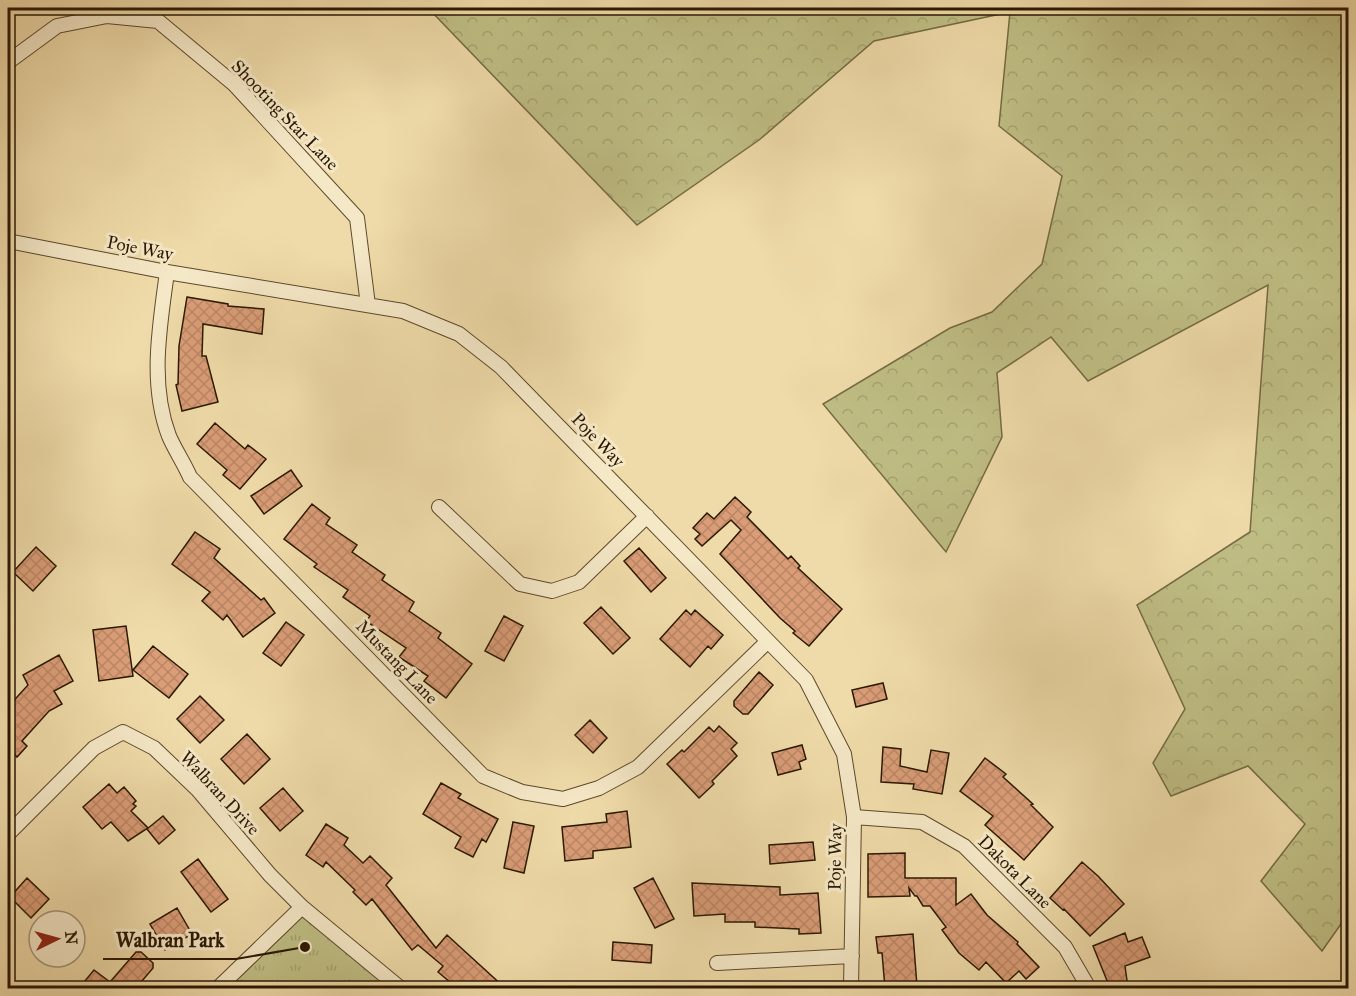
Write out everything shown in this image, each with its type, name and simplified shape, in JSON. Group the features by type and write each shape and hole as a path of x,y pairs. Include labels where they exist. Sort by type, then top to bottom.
{"street":[{"name":"Shooting Star Lane","path":"8,62 57,26 107,16 158,21 234,84 357,218 368,305"},
{"name":"Poje Way","path":"8,241 166,272 403,311 459,334 501,366 806,680 844,754 854,817 851,988"},
{"name":"Mustang Lane","path":"166,272 158,346 159,397 169,435 190,477 483,776 522,792 563,799 599,788 638,767 768,641"},
{"path":"439,507 520,585 552,591 579,582 647,516"},
{"name":"Walbran Drive","path":"8,834 94,748 123,732 154,748 198,790 270,875 302,907 400,988"},
{"name":"Dakota Lane","path":"854,817 922,822 963,846 1065,946 1087,988"},
{"path":"218,988 302,907"},
{"path":"717,963 852,956"}],"green space":[{"path":"428,8 1348,8 1348,914 1322,951 1261,881 1305,824 1248,766 1171,796 1153,763 1185,709 1137,605 1250,532 1268,285 1088,381 1051,337 997,373 1002,437 946,552 823,404 950,328 992,312 1042,264 1062,176 999,126 1010,12 874,41 759,140 637,225"},
{"path":"302,907 400,988 221,988"}],"building":[{"path":"187,297 228,304 228,306 264,309 262,334 203,324 202,356 206,356 218,402 182,411 176,385 178,384 179,346"},
{"path":"215,423 245,449 248,445 266,459 240,489 223,475 227,470 197,444"},
{"path":"291,470 302,486 264,514 251,496"},
{"path":"735,497 751,512 747,517 788,559 791,556 800,566 798,568 842,609 809,646 793,633 795,631 720,554 741,530 731,520 702,546 695,539 700,534 693,528 707,513 714,519"},
{"path":"312,504 330,518 326,524 357,545 352,552 385,575 382,580 414,602 409,611 441,633 438,638 472,664 446,698 424,681 428,676 399,657 406,648 366,621 370,616 343,597 348,590 314,567 317,564 284,539"},
{"path":"195,532 220,549 214,558 261,600 264,598 275,613 243,637 227,615 223,620 202,601 210,592 172,564"},
{"path":"36,547 56,566 33,591 13,572"},
{"path":"639,548 666,578 651,592 624,561"},
{"path":"601,607 630,638 613,654 584,623"},
{"path":"686,610 691,615 695,610 723,635 711,649 708,646 690,667 660,639"},
{"path":"504,616 523,626 504,661 485,651"},
{"path":"286,622 304,635 281,666 263,653"},
{"path":"126,626 133,676 99,681 93,630"},
{"path":"153,646 188,674 169,698 133,670"},
{"path":"59,655 73,681 54,691 62,704 49,711 22,741 27,746 17,757 12,751 8,756 8,707 28,685 23,675"},
{"path":"759,672 773,685 748,714 743,714 734,706 734,701"},
{"path":"883,683 887,699 856,707 852,690"},
{"path":"200,696 224,720 200,743 177,719"},
{"path":"590,720 607,738 593,753 575,735"},
{"path":"719,726 737,743 731,749 737,756 699,798 667,764 682,750 684,752 709,727 714,732"},
{"path":"247,734 270,759 244,784 221,759"},
{"path":"802,745 806,759 799,762 801,769 778,775 772,753"},
{"path":"883,747 901,749 900,766 927,772 931,750 949,753 942,794 913,789 914,784 881,782"},
{"path":"985,758 1006,774 1003,777 1033,804 1031,805 1053,827 1024,860 985,825 993,816 960,791"},
{"path":"441,783 461,794 458,798 498,819 486,842 482,839 473,857 455,848 461,837 423,814"},
{"path":"109,784 117,793 124,787 136,801 133,804 136,806 131,811 148,828 128,841 111,822 102,829 83,807"},
{"path":"283,788 303,811 280,831 260,808"},
{"path":"627,811 631,847 593,851 593,858 565,861 562,827 607,822 606,814"},
{"path":"163,816 175,830 159,844 147,829"},
{"path":"513,822 534,826 524,873 504,868"},
{"path":"326,824 348,838 344,845 363,863 370,856 392,878 386,885 436,948 447,935 505,988 457,988 438,972 443,966 418,945 412,950 372,899 366,905 353,892 355,890 326,862 323,867 306,855"},
{"path":"813,842 815,860 770,864 769,845"},
{"path":"905,853 905,878 956,878 956,905 971,894 987,915 1018,942 1017,944 1039,967 1026,979 1019,971 1006,983 986,962 979,970 959,953 942,930 946,927 930,906 923,906 909,888 910,896 868,897 868,854"},
{"path":"198,859 228,899 211,912 181,872"},
{"path":"1082,862 1124,904 1090,936 1050,898"},
{"path":"27,878 49,899 40,909 27,909 27,914 10,897"},
{"path":"653,878 674,919 655,928 634,888"},
{"path":"692,883 780,887 780,895 818,893 821,933 799,934 799,929 755,927 755,922 725,922 725,914 694,916"},
{"path":"177,908 192,934 165,950 150,924"},
{"path":"1125,933 1128,942 1142,937 1150,957 1125,966 1128,988 1110,988 1093,946"},
{"path":"913,934 917,986 885,988 882,953 878,953 876,937"},
{"path":"613,942 652,945 651,963 612,960"},
{"path":"136,952 141,952 153,963 153,968 136,988 79,988 94,970 110,982"}],"place":[{"name":"Walbran Park","path":"305,947"}]}
